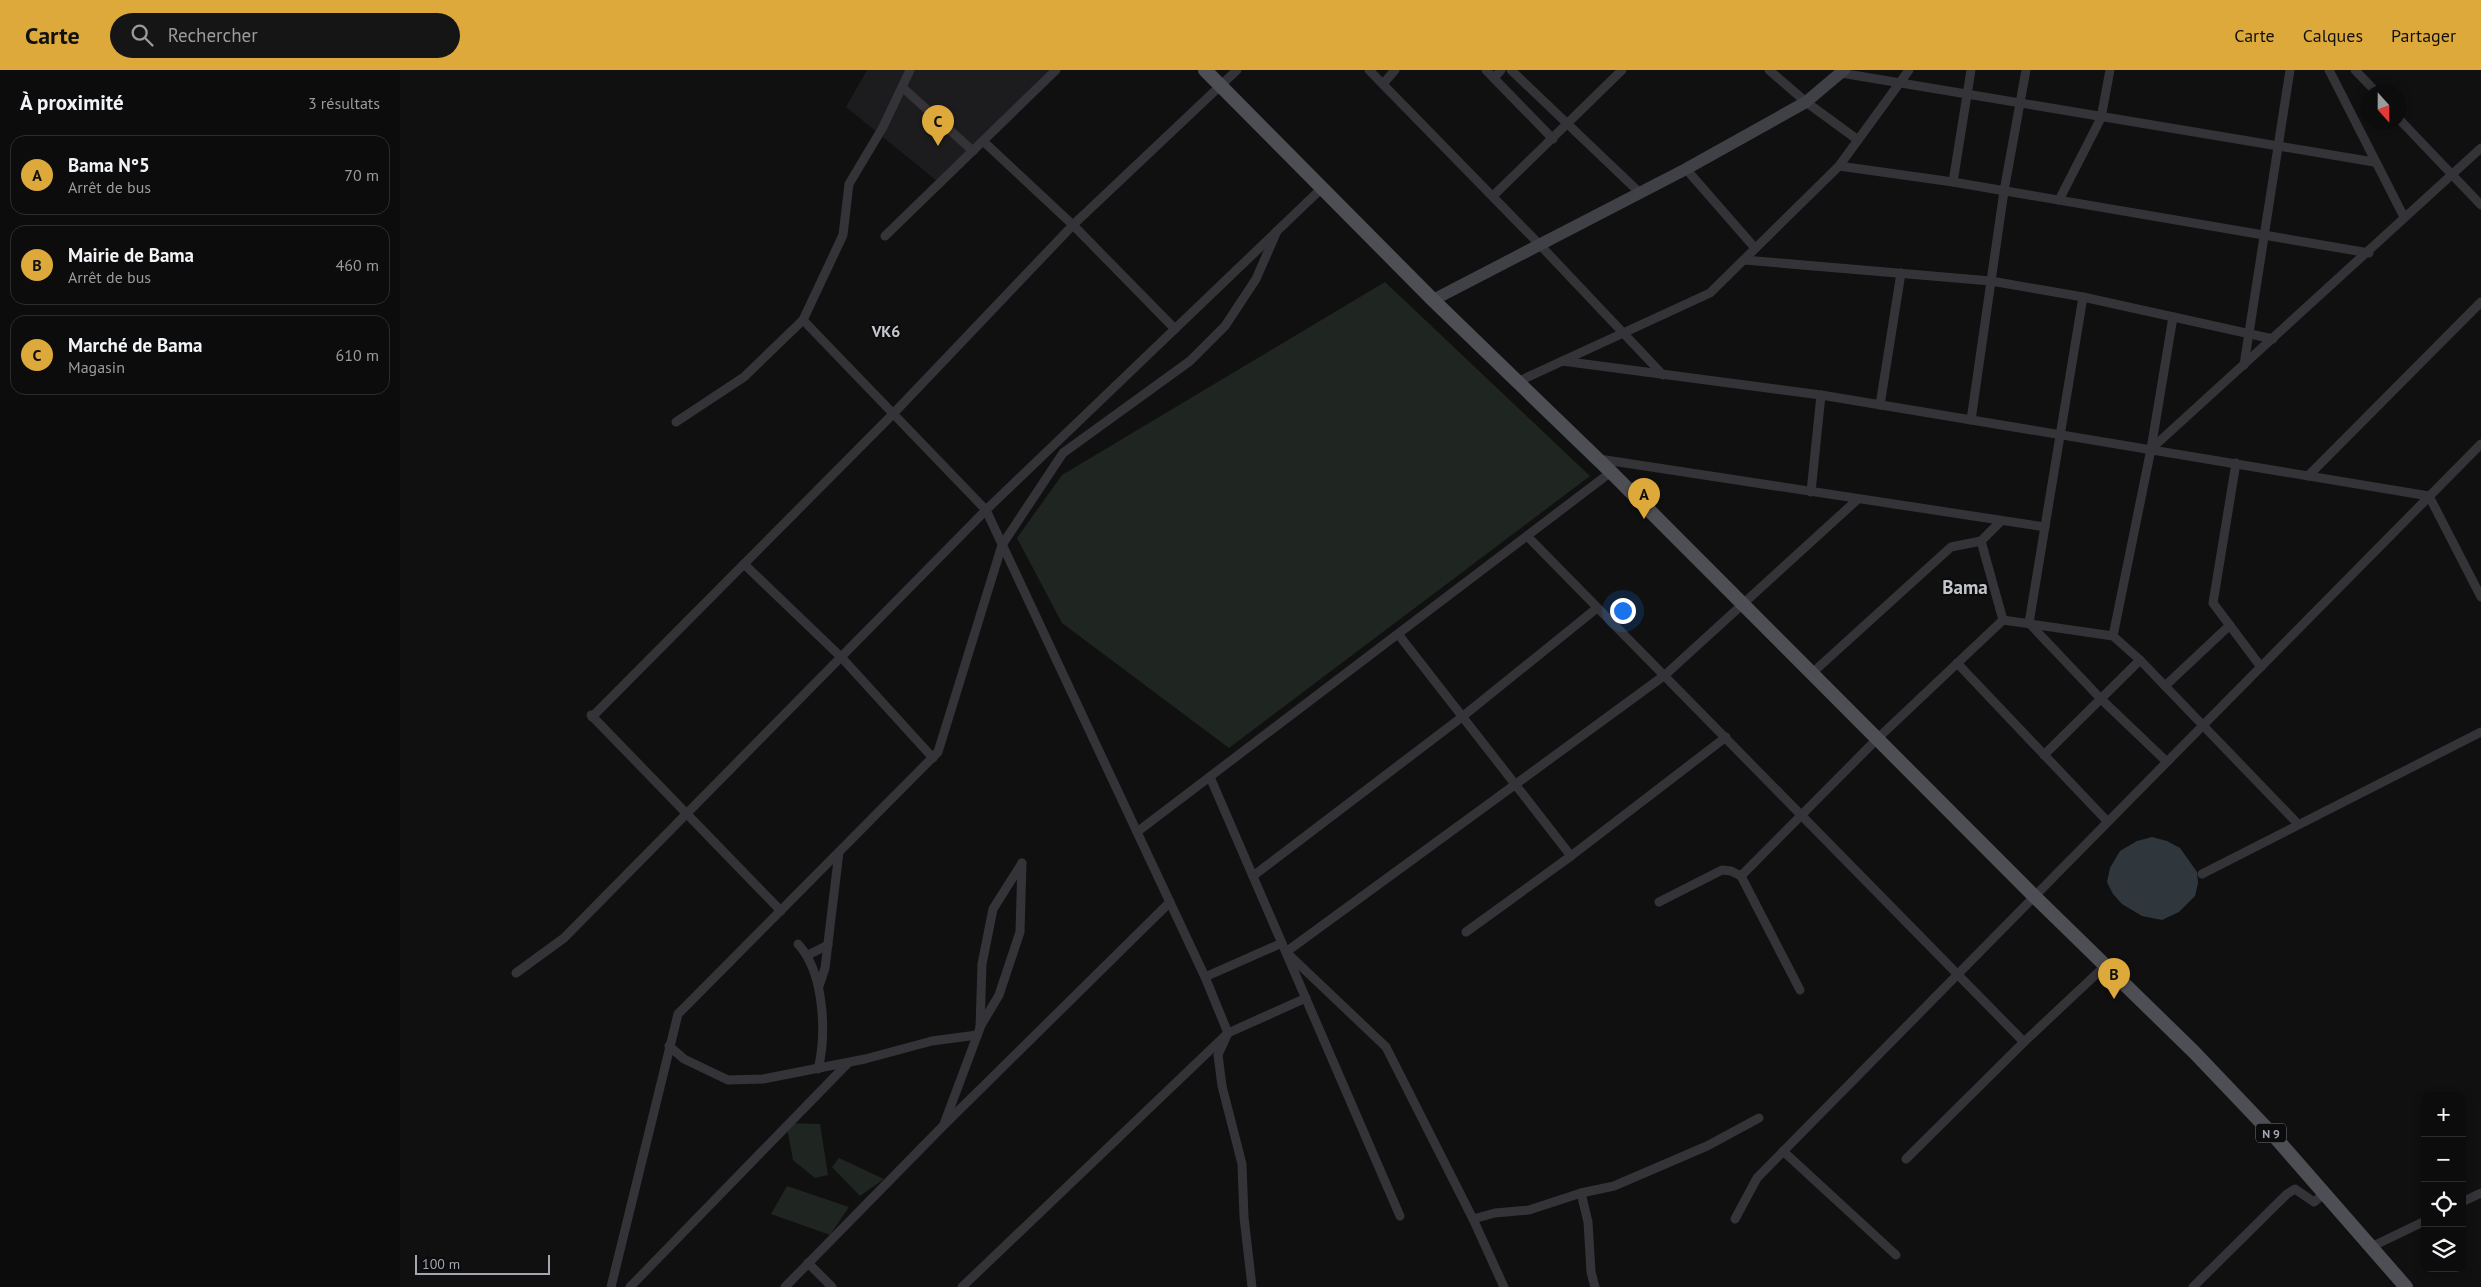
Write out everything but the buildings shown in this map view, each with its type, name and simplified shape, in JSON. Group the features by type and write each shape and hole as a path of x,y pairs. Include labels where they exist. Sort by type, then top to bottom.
{"main road":[{"name":"N 9","path":"1205,70 1433,300 1611,472 2033,895 2194,1052 2325,1193 2406,1287"}],"street":[{"path":"676,422 744,377 803,320 843,235 849,184 883,127 910,70"},
{"path":"885,236 1056,70"},
{"path":"781,911 592,716 892,415 1073,225 1237,70"},
{"path":"1369,70 1493,196 1663,375"},
{"path":"1383,84 1395,70"},
{"path":"1486,70 1554,139"},
{"path":"1494,78 1501,70"},
{"path":"1511,70 1640,193"},
{"path":"1493,196 1554,139 1622,70"},
{"path":"1769,70 1806,102 1858,140"},
{"path":"1517,382 1710,293 1839,166 1909,70"},
{"path":"1953,182 1971,70"},
{"path":"1971,420 2004,191 2018,104 2026,70"},
{"path":"2059,200 2101,118 2110,70"},
{"path":"2244,365 2290,70"},
{"path":"2329,70 2374,162 2404,217"},
{"path":"2359,71 2370,85"},
{"path":"1433,300 1686,169 1806,102 1842,72 1967,96 2374,162"},
{"path":"902,87 973,151"},
{"path":"2406,127 2451,176 2481,205"},
{"path":"983,141 1073,225 1175,329"},
{"path":"2151,449 2369,253 2404,217 2481,148"},
{"path":"1839,166 1953,182 2369,253"},
{"path":"1686,169 1756,248"},
{"path":"516,972 564,938 688,815 986,510 1323,187"},
{"path":"611,1287 678,1014 938,752 1002,545 1063,453 1190,360 1225,326 1256,278 1277,231"},
{"path":"1744,260 1991,281 2083,298 2273,339"},
{"path":"1880,405 1901,273"},
{"path":"2029,623 2083,298"},
{"path":"2308,476 2481,302"},
{"path":"2113,636 2151,449 2173,317"},
{"path":"803,320 892,415 986,510 1205,977 1228,1032 1218,1055 1222,1086 1242,1164 1244,1217 1252,1287"},
{"path":"1562,362 1821,395 2430,496"},
{"path":"1811,492 1821,395"},
{"path":"1735,1219 1757,1178 2033,895 2204,726 2481,444"},
{"path":"1596,458 2045,527"},
{"path":"2236,464 2213,603 2262,667"},
{"path":"1137,832 1611,472"},
{"path":"2430,496 2481,597"},
{"path":"1205,977 1284,947 1665,675 1858,499"},
{"path":"1811,674 1951,547 1981,542 2001,521"},
{"path":"1527,536 2024,1042"},
{"path":"1981,542 2003,620"},
{"path":"744,564 842,658 933,758"},
{"path":"1253,876 1462,717 1597,608"},
{"path":"1740,876 1877,739 2003,620 2113,636 2140,660 2298,824"},
{"path":"2029,623 2101,699 2167,762"},
{"path":"2165,686 2230,625"},
{"path":"1398,634 1571,856"},
{"path":"2044,755 2140,660"},
{"path":"1957,663 2107,821"},
{"path":"2202,874 2481,732"},
{"path":"1466,932 1571,856 1726,737"},
{"path":"1210,777 1400,1216"},
{"path":"819,986 825,968 839,852"},
{"path":"943,1126 978,1031 999,994 1020,932 1022,863 993,909 982,964 978,1031"},
{"path":"1659,902 1722,870 1731,871 1740,876 1800,990"},
{"path":"785,1287 943,1126 1170,902"},
{"path":"798,944 808,955 819,986 822,1039 818,1069"},
{"path":"808,955 828,945"},
{"path":"1284,947 1386,1048 1473,1219 1504,1287"},
{"path":"1906,1159 2024,1042 2106,965"},
{"path":"962,1287 1228,1032 1306,998"},
{"path":"669,1046 684,1059 728,1080 763,1079 848,1063 978,1031"},
{"path":"630,1287 848,1063"},
{"path":"1473,1219 1494,1213 1529,1210 1582,1193 1614,1186 1661,1167 1744,1128 1759,1118"},
{"path":"1783,1152 1896,1256"},
{"path":"2193,1287 2287,1194 2295,1189 2314,1202 2325,1193"},
{"path":"1582,1193 1588,1222 1591,1272 1595,1287"},
{"path":"2466,1200 2481,1193"},
{"path":"2371,1247 2421,1223"},
{"path":"808,1263 832,1287"}],"shaded area":[{"path":"867,70 1061,70 942,185 846,107"},
{"path":"1385,282 1590,476 1229,748 1062,623 1017,538 1062,475"},
{"path":"2152,837 2167,841 2180,848 2197,872 2198,883 2195,896 2179,912 2162,920 2142,916 2122,904 2113,894 2107,882 2110,868 2120,851 2137,841"},
{"path":"786,1123 820,1124 828,1175 815,1178 793,1160"},
{"path":"839,1158 884,1179 860,1196 832,1167"},
{"path":"787,1186 849,1207 830,1235 771,1214"}],"place":[{"name":"Marché de Bama","path":"938,146"},
{"name":"Bama N°5","path":"1644,519"},
{"name":"Mairie de Bama","path":"2114,999"}],"district":[{"name":"VK6","path":"886,331"},
{"name":"Bama","path":"1965,587"}]}
